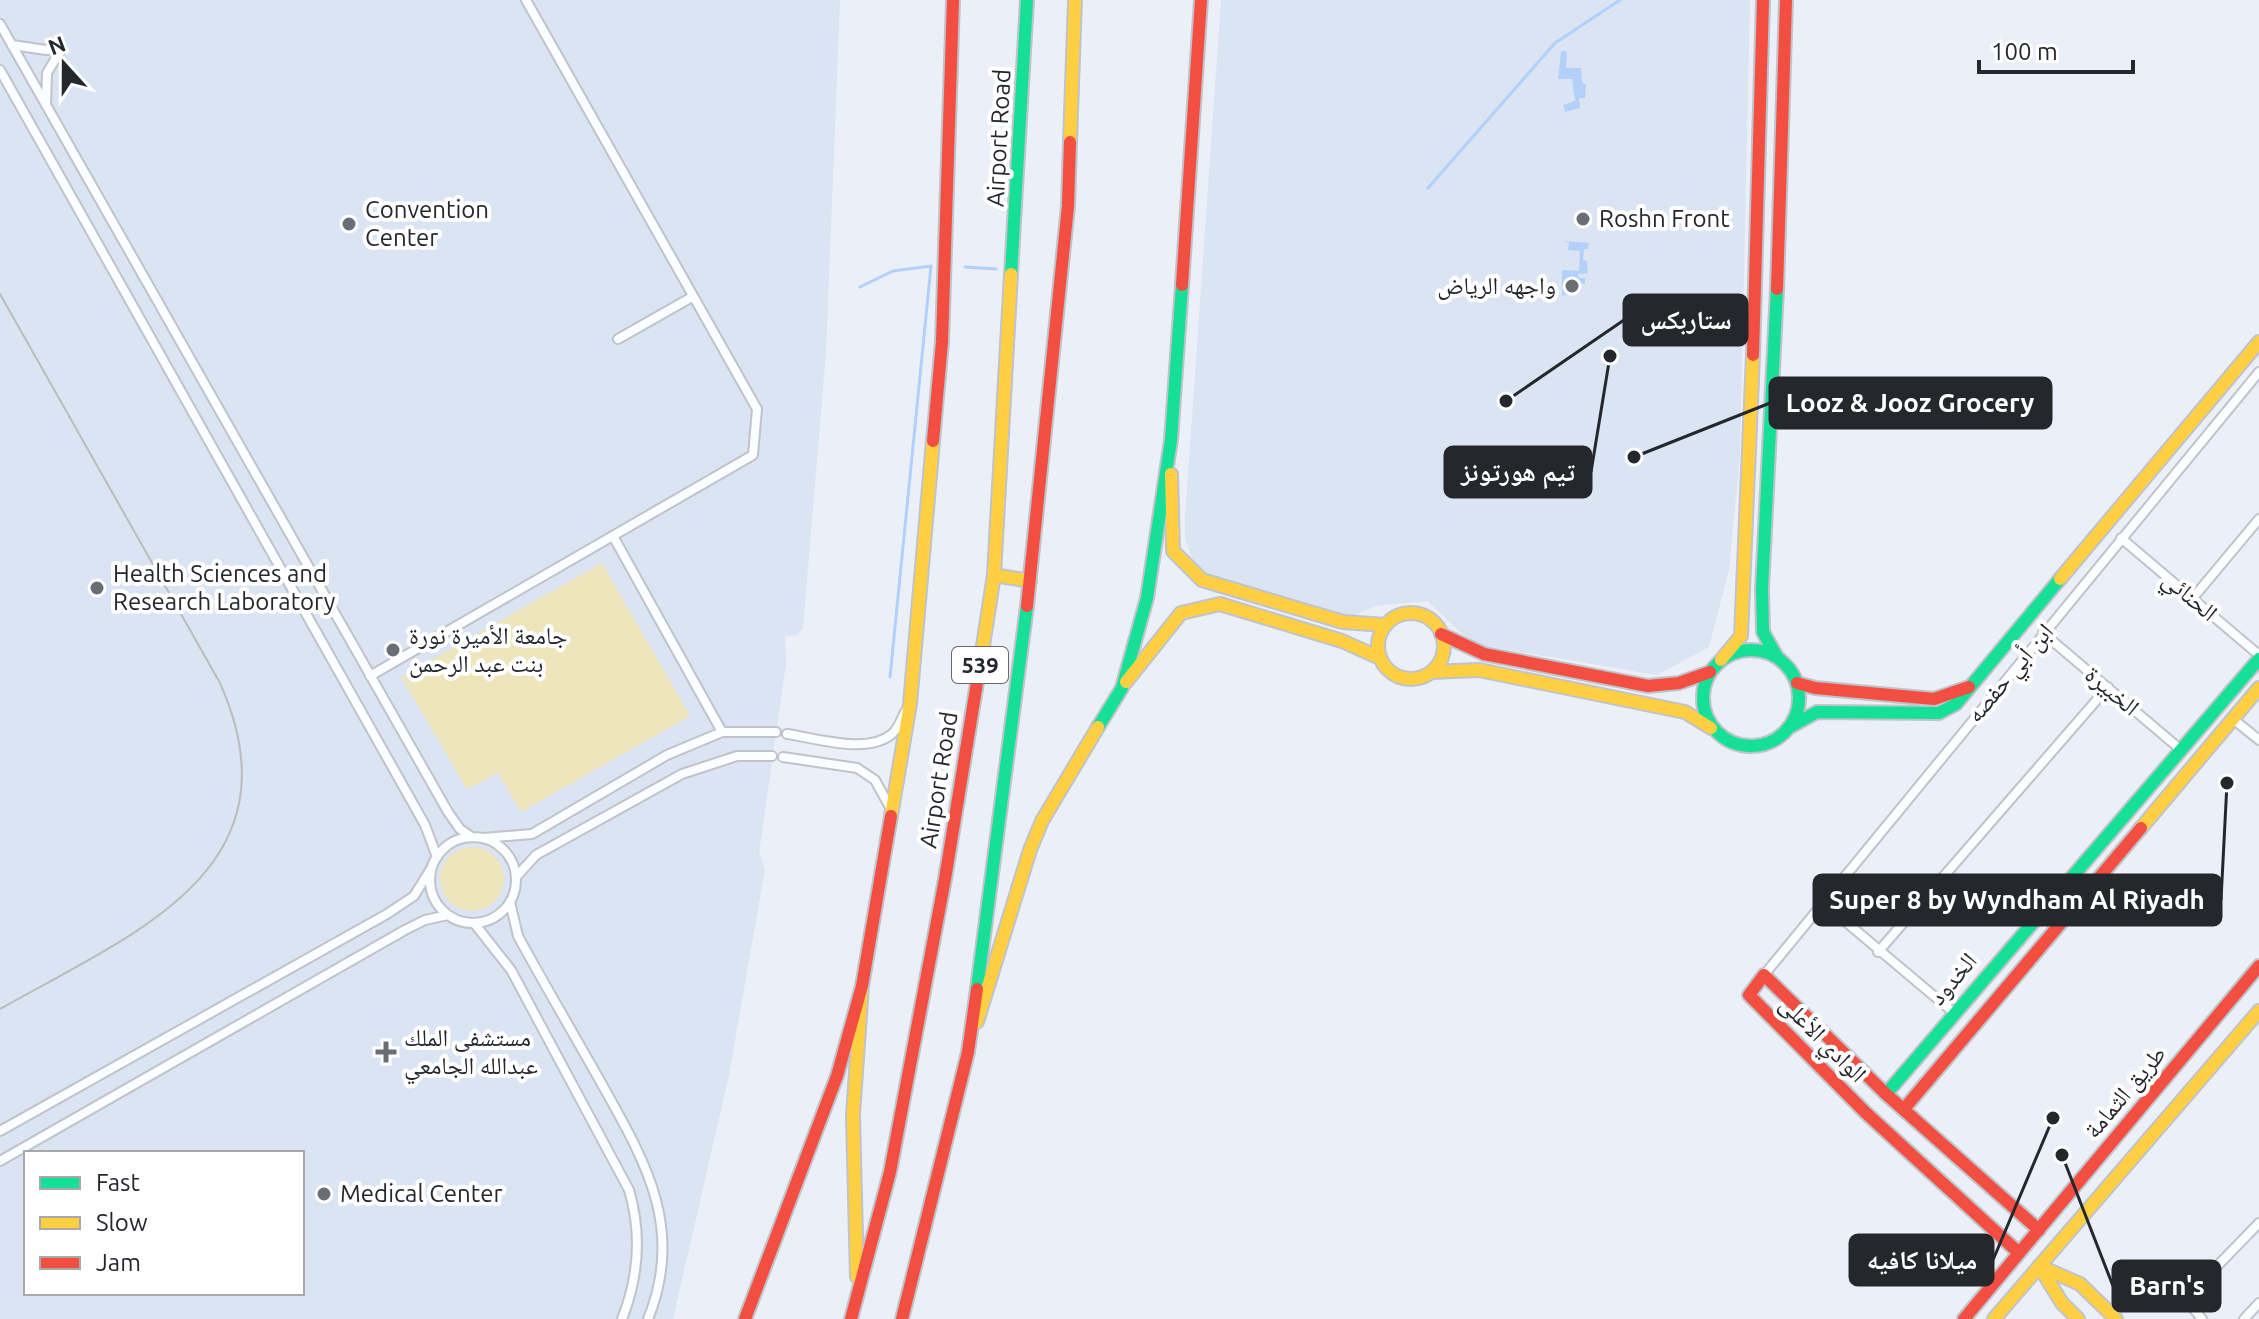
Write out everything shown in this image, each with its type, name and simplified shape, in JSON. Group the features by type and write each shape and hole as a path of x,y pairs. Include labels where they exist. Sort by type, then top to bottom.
{"main road":[{"path":"745,1319 837,1076 862,986 910,704 942,342 953,0"},
{"path":"1018,0 1024,87"},
{"name":"Airport Road","path":"851,1319 890,1172 945,879 994,575 1027,0"},
{"name":"539","path":"902,1319 968,1052 1030,581 1068,206 1075,0"},
{"path":"1122,688 1147,598 1171,440 1201,0"},
{"path":"1441,634 1484,654 1648,686 1679,683 1710,672 1741,636 1762,126 1763,0"},
{"path":"1786,0 1779,248 1762,589 1763,632 1797,683 1815,688 1934,699 1972,686"},
{"path":"968,1052 1042,821 1122,688 1181,613 1220,604 1342,641 1380,658 1394,675 1404,679 1431,672 1479,670 1685,712 1744,745 1761,745 1817,712 1939,713 1956,704 1972,686 2259,342"},
{"path":"1171,440 1173,551 1202,580 1343,622 1386,625"},
{"path":"994,575 1030,581"},
{"path":"1380,658 1379,637 1386,625 1402,615 1413,613 1433,621 1441,634 1444,651 1431,672"},
{"path":"1721,660 1749,650 1777,657"},
{"name":"الخدود","path":"1886,1094 2259,657"},
{"path":"1710,672 1703,703 1716,731"},
{"path":"1788,728 1796,714 1797,683"},
{"name":"الخدود","path":"1904,1109 2259,688"},
{"name":"طريق الثمامة","path":"1964,1319 2259,966"},
{"name":"الوادي الأعلى","path":"2019,1253 1866,1113 1749,995 1764,975 1886,1094 2039,1230"},
{"path":"858,1293 853,1115 862,986"},
{"name":"طريق الثمامة","path":"1994,1319 2259,1011"},
{"path":"2039,1266 2062,1303 2078,1319"},
{"path":"2039,1266 2080,1284 2116,1319"}],"street":[{"path":"370,676 753,455 757,409 526,0"},
{"path":"0,24 448,812 460,829 472,837"},
{"path":"12,45 46,50 62,48 47,73 46,105"},
{"path":"0,70 425,825 437,857"},
{"path":"618,339 692,297"},
{"name":"ابن أبي حفصه","path":"1764,975 1821,901 2259,372"},
{"path":"2193,598 2259,519"},
{"path":"613,536 722,732"},
{"name":"الحنائي","path":"2121,538 2259,657"},
{"name":"الخبيرة","path":"2043,633 2180,749"},
{"path":"1878,952 2108,687"},
{"path":"787,734 855,743 878,741 894,733 910,704"},
{"path":"2233,719 2259,740"},
{"path":"0,1131 387,914 414,896 446,846 472,837 532,834 667,755 722,732 776,732"},
{"path":"648,1319 658,1286 662,1247 652,1181 518,936 510,902 516,877 536,855 682,774 737,756 772,756"},
{"path":"783,757 857,768 875,780 892,812"},
{"path":"483,838 506,852 516,877"},
{"path":"432,867 432,894 448,915"},
{"path":"1821,901 1953,1012"},
{"path":"0,1161 405,930 425,920 448,915 474,923 488,920 510,902"},
{"path":"474,923 511,970 629,1190 638,1236 637,1264 622,1319"},
{"path":"2202,1319 2189,1303 2191,1293 2259,1223"},
{"path":"2244,1319 2259,1303"}],"shaded area":[{"name":"جامعة الأميرة نورة بنت عبد الرحمن","path":"0,0 840,0 826,353 803,628 797,635 785,636 786,664 759,853 765,869 729,1075 673,1319 0,1319"},
{"name":"واجهه الرياض","path":"1221,0 1750,0 1740,456 1729,570 1709,647 1657,675 1480,645 1461,633 1428,601 1375,606 1347,619 1212,579 1195,566 1185,539 1185,518"},
{"path":"602,563 690,716 521,812 498,773 467,789 401,677"},
{"path":"472,847 484,849 495,856 502,867 502,891 495,902 484,909 472,911 460,909 449,902 442,891 440,879 442,867 449,856 460,849"}],"water":[{"path":"1561,51 1567,51 1566,68 1581,68 1582,83 1586,84 1585,98 1579,98 1580,108 1565,112 1563,105 1575,101 1572,79 1558,79"},
{"path":"1564,241 1589,243 1588,249 1584,249 1583,260 1587,261 1588,273 1578,274 1579,278 1585,278 1585,284 1569,283 1569,293 1562,296 1562,270 1579,271 1580,251 1568,250 1569,243"}],"waterway":[{"path":"1428,188 1555,43 1620,0"},
{"path":"860,287 893,271 931,266 890,677"},
{"path":"965,267 996,269"}],"tram line":[{"path":"0,294 220,683 240,748 239,802 222,849 191,888 150,922 102,953 0,1009"}],"traffic: fast":[{"path":"1011,274 1027,0"},
{"path":"1098,727 1122,688 1147,598 1171,440 1182,285"},
{"path":"1777,289 1762,589 1763,632 1777,657"},
{"path":"1788,728 1817,712 1939,713 1956,704 2060,579"},
{"path":"977,989 1027,606"},
{"path":"1751,650 1769,654 1785,664 1795,680 1799,698 1795,716 1785,732 1769,742 1751,746 1733,742 1717,732 1707,716 1703,698 1707,680 1717,664 1733,654 1751,650"},
{"path":"1886,1094 2259,659"}],"traffic: slow":[{"path":"1070,142 1075,0"},
{"path":"982,652 994,575 1011,274"},
{"path":"2060,579 2259,342"},
{"path":"1721,660 1741,636 1753,355"},
{"path":"891,816 910,704 933,441"},
{"path":"1171,474 1173,551 1202,580 1343,622 1386,625"},
{"path":"994,575 1030,581"},
{"path":"1126,682 1181,613 1220,604 1342,641 1380,658"},
{"path":"1411,613 1424,616 1434,623 1441,633 1444,646 1441,659 1434,669 1424,676 1411,679 1398,676 1388,669 1381,659 1378,646 1381,633 1388,623 1398,616 1411,613"},
{"path":"1431,672 1479,670 1685,712 1711,728"},
{"path":"2141,828 2259,688"},
{"path":"977,1022 1030,850 1042,821 1098,727"},
{"path":"857,1277 853,1115 862,986"},
{"path":"1994,1319 2259,1011"},
{"path":"2039,1266 2080,1284 2116,1319"},
{"path":"2039,1266 2062,1303 2078,1319"}],"traffic: jam":[{"path":"933,441 942,342 953,0"},
{"path":"1182,285 1201,0"},
{"path":"1753,355 1763,0"},
{"path":"1777,289 1786,0"},
{"path":"1027,606 1068,206 1070,142"},
{"path":"1441,634 1484,654 1648,686 1679,683 1710,672"},
{"path":"851,1319 890,1172 945,879 982,652"},
{"path":"1797,683 1815,688 1934,699 1969,687"},
{"path":"745,1319 837,1076 862,986 891,816"},
{"path":"1904,1109 2141,828"},
{"path":"1964,1319 2259,966"},
{"path":"2019,1253 1866,1113 1749,995 1764,975 1886,1094 2039,1230"},
{"path":"902,1319 968,1052 977,989"}],"place":[{"name":"Roshn Front","path":"1583,219"},
{"name":"Convention Center","path":"349,224"},
{"name":"واجهه الرياض","path":"1572,286"},
{"name":"تيم هورتونز","path":"1610,356"},
{"name":"ستاربكس","path":"1506,401"},
{"name":"Looz & Jooz Grocery","path":"1634,457"},
{"name":"Health Sciences and Research Laboratory","path":"97,588"},
{"name":"جامعة الأميرة نورة بنت عبد الرحمن","path":"393,650"},
{"name":"Super 8 by Wyndham Al Riyadh","path":"2227,783"},
{"name":"مستشفى الملك عبدالله الجامعي","path":"386,1052"},
{"name":"ميلانا كافيه","path":"2053,1118"},
{"name":"Barn's","path":"2062,1155"},
{"name":"Medical Center","path":"324,1194"}]}
